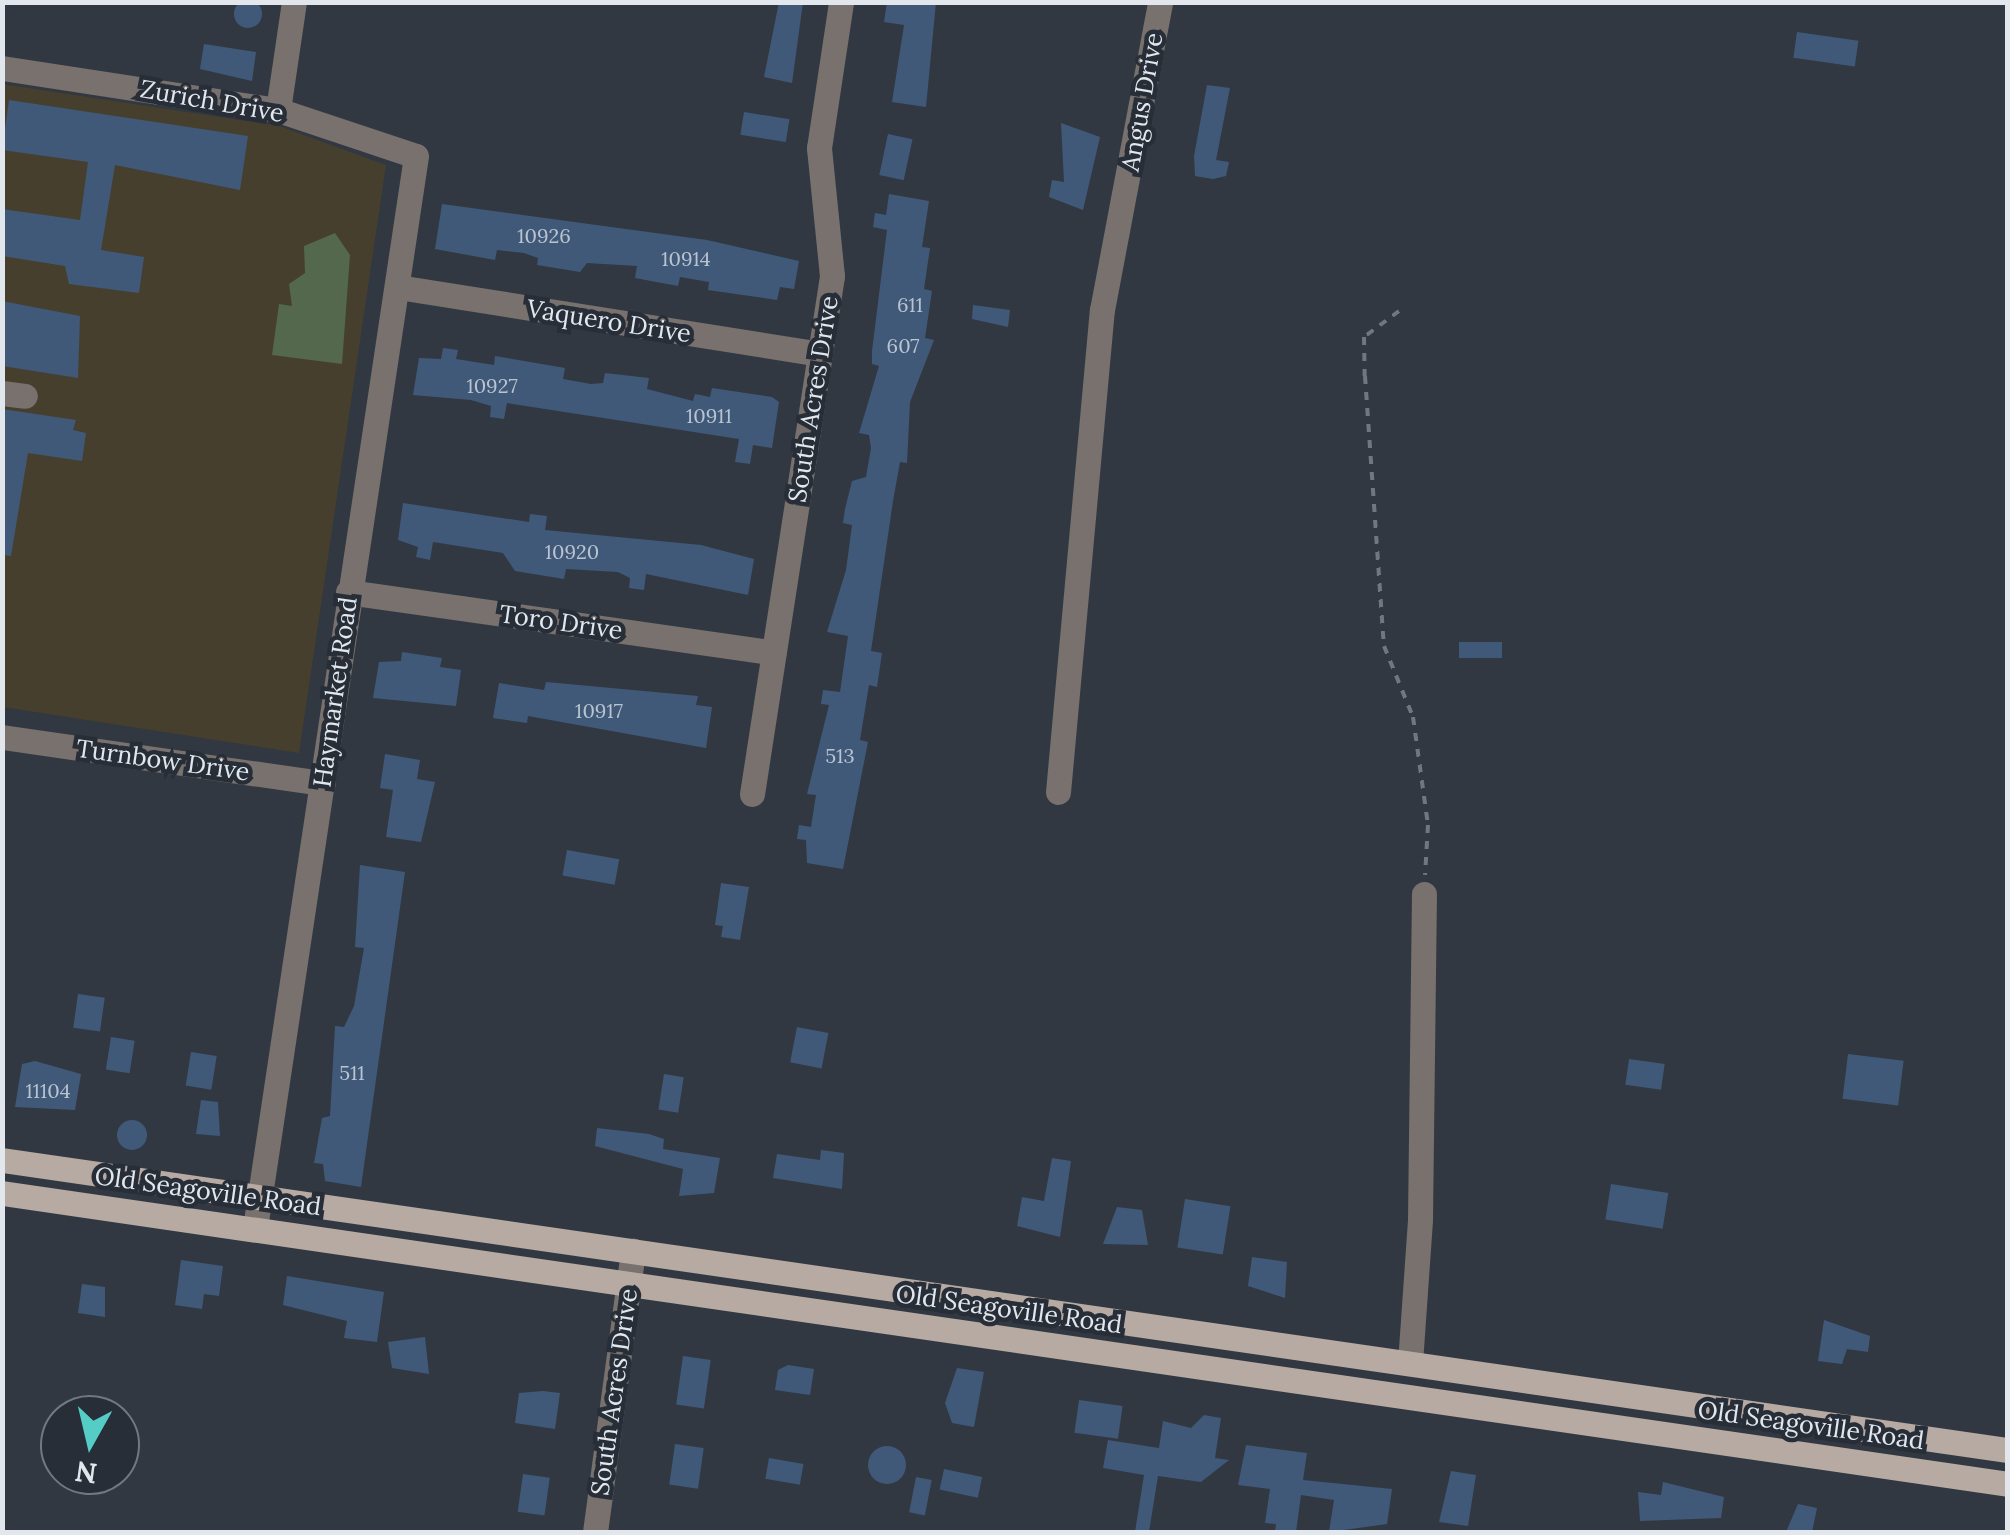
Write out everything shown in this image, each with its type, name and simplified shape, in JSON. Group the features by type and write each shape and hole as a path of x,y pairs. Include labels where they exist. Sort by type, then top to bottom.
{"main road":[{"name":"Old Seagoville Road","path":"2,1160 2008,1450"},
{"name":"Old Seagoville Road","path":"2,1192 2008,1484"},
{"path":"1137,1358 1143,1325"},
{"path":"1405,1396 1410,1362"},
{"path":"1635,1430 1640,1396"},
{"path":"1858,1462 1862,1428"}],"street":[{"path":"278,110 294,2"},
{"name":"South Acres Drive","path":"752,794 832,276 820,148 841,2"},
{"name":"Angus Drive","path":"1058,792 1102,310 1160,2"},
{"name":"Zurich Drive","path":"2,68 278,110 416,156"},
{"name":"Haymarket Road","path":"255,1228 416,156"},
{"name":"Vaquero Drive","path":"398,288 820,354"},
{"name":"Toro Drive","path":"348,592 774,652"},
{"name":"Turnbow Drive","path":"2,738 323,782"},
{"path":"1410,1362 1424,894"},
{"name":"South Acres Drive","path":"595,1532 633,1251"}],"path":[{"path":"1399,311 1364,337 1365,376 1384,646 1413,717 1428,825 1424,894"}],"shaded area":[{"path":"2,84 279,126 386,165 299,753 3,707"}],"green space":[{"path":"335,233 350,255 342,364 272,355 279,304 292,306 289,284 305,273 304,246"}],"building":[{"path":"248,0 258,4 262,14 258,24 248,28 238,24 234,14 238,4"},
{"path":"779,2 803,2 792,83 764,77"},
{"path":"887,2 936,2 926,107 892,102 904,25 884,22"},
{"path":"1797,32 1858,41 1855,66 1793,58"},
{"path":"204,44 256,52 252,81 200,69"},
{"path":"1207,85 1230,88 1216,160 1229,162 1226,176 1213,179 1195,176 1194,156"},
{"path":"9,100 248,136 240,190 115,165 101,250 144,257 139,293 69,284 65,266 2,256 2,209 80,220 88,162 2,150"},
{"path":"744,112 789,119 786,142 740,135"},
{"path":"1061,123 1100,137 1083,210 1049,197 1052,180 1064,182"},
{"path":"888,134 912,139 904,180 879,175"},
{"path":"889,194 929,201 922,247 930,248 924,289 932,291 925,338 934,340 910,402 907,463 900,462 871,651 882,653 877,687 869,685 860,740 868,742 843,869 807,863 806,840 797,839 799,825 811,827 816,795 807,794 829,705 821,704 823,690 840,692 848,636 827,632 846,570 852,525 843,523 845,509 852,481 866,477 871,448 869,435 859,433 879,366 872,364 872,351 887,230 873,227 875,213 886,215"},
{"path":"442,204 707,240 799,261 794,289 780,287 777,300 708,290 709,282 680,277 678,286 635,278 637,266 587,263 580,272 537,265 538,258 524,253 497,250 495,260 435,249"},
{"path":"2,301 80,316 78,378 2,366"},
{"path":"973,305 1010,310 1008,327 972,319"},
{"path":"443,348 458,350 456,359 494,365 495,356 565,368 563,379 591,384 603,383 605,373 649,378 647,389 693,401 695,394 710,397 712,388 772,397 779,402 772,448 753,445 750,464 735,462 739,439 507,403 504,419 490,417 491,406 471,400 413,395 419,358 441,359"},
{"path":"2,409 76,420 73,430 86,433 82,461 28,453 11,556 2,555"},
{"path":"403,503 529,522 530,514 547,516 545,530 701,545 754,559 748,595 646,574 644,590 629,588 630,578 618,572 566,569 564,579 515,571 503,553 433,542 430,560 416,557 418,547 398,540"},
{"path":"1459,642 1502,642 1502,658 1459,658"},
{"path":"402,652 442,658 440,667 461,670 456,706 373,698 379,662 401,661"},
{"path":"546,682 698,696 696,705 712,707 706,748 528,716 527,723 493,718 499,683 544,690"},
{"path":"385,754 420,760 417,779 435,782 421,842 386,837 393,790 380,788"},
{"path":"567,850 619,859 615,885 562,876"},
{"path":"360,865 405,872 361,1187 325,1181 323,1164 314,1163 322,1118 330,1116 335,1026 344,1027 354,1006 364,948 355,947"},
{"path":"721,883 749,887 740,940 721,937 723,926 715,925"},
{"path":"78,994 105,998 100,1031 73,1028"},
{"path":"797,1027 828,1033 822,1068 790,1062"},
{"path":"111,1037 135,1041 130,1073 106,1070"},
{"path":"191,1052 217,1056 211,1090 186,1086"},
{"path":"1848,1054 1904,1061 1898,1105 1843,1099"},
{"path":"1629,1059 1665,1064 1661,1090 1625,1085"},
{"path":"35,1061 81,1074 75,1110 15,1107 22,1064"},
{"path":"664,1074 684,1077 678,1113 658,1110"},
{"path":"201,1100 218,1102 220,1136 196,1134"},
{"path":"132,1120 143,1124 147,1135 143,1146 132,1150 121,1146 117,1135 121,1124"},
{"path":"597,1128 649,1134 664,1139 663,1149 720,1158 714,1193 679,1196 683,1169 595,1146"},
{"path":"821,1150 844,1153 842,1189 773,1178 777,1154 820,1160"},
{"path":"1052,1158 1071,1161 1060,1237 1017,1226 1022,1197 1044,1201"},
{"path":"1611,1184 1668,1193 1663,1229 1605,1220"},
{"path":"1185,1199 1230,1206 1223,1255 1177,1247"},
{"path":"1117,1207 1142,1210 1148,1245 1103,1244"},
{"path":"1252,1257 1287,1262 1285,1298 1248,1286"},
{"path":"181,1260 223,1266 219,1296 204,1294 202,1309 175,1305"},
{"path":"287,1276 384,1292 377,1342 344,1338 347,1321 283,1305"},
{"path":"82,1284 105,1287 105,1317 78,1313"},
{"path":"1824,1320 1870,1336 1868,1352 1847,1349 1842,1364 1818,1361"},
{"path":"425,1337 429,1374 392,1368 388,1342"},
{"path":"683,1356 711,1360 704,1408 676,1405"},
{"path":"788,1365 814,1369 810,1395 775,1390 778,1370"},
{"path":"957,1368 984,1372 974,1427 952,1423 945,1403"},
{"path":"519,1393 560,1393 555,1429 515,1423"},
{"path":"1079,1400 1123,1406 1118,1439 1074,1433"},
{"path":"1204,1415 1221,1418 1215,1458 1229,1460 1201,1482 1158,1476 1149,1532 1135,1532 1144,1475 1103,1468 1108,1440 1159,1448 1163,1421 1191,1428"},
{"path":"675,1444 704,1448 698,1489 669,1485"},
{"path":"1246,1445 1307,1453 1303,1480 1392,1489 1387,1524 1329,1532 1334,1500 1301,1495 1296,1532 1275,1532 1276,1524 1265,1523 1270,1489 1238,1485"},
{"path":"887,1446 901,1451 906,1465 901,1479 887,1484 873,1479 868,1465 873,1451"},
{"path":"769,1458 803,1464 800,1485 765,1479"},
{"path":"944,1469 982,1477 978,1498 940,1490"},
{"path":"1451,1471 1476,1475 1468,1526 1439,1522"},
{"path":"523,1474 550,1478 544,1515 518,1512"},
{"path":"916,1477 932,1480 925,1515 909,1512"},
{"path":"1663,1482 1724,1497 1721,1518 1640,1521 1638,1492 1661,1495"},
{"path":"1798,1504 1817,1508 1812,1532 1786,1532"}]}
